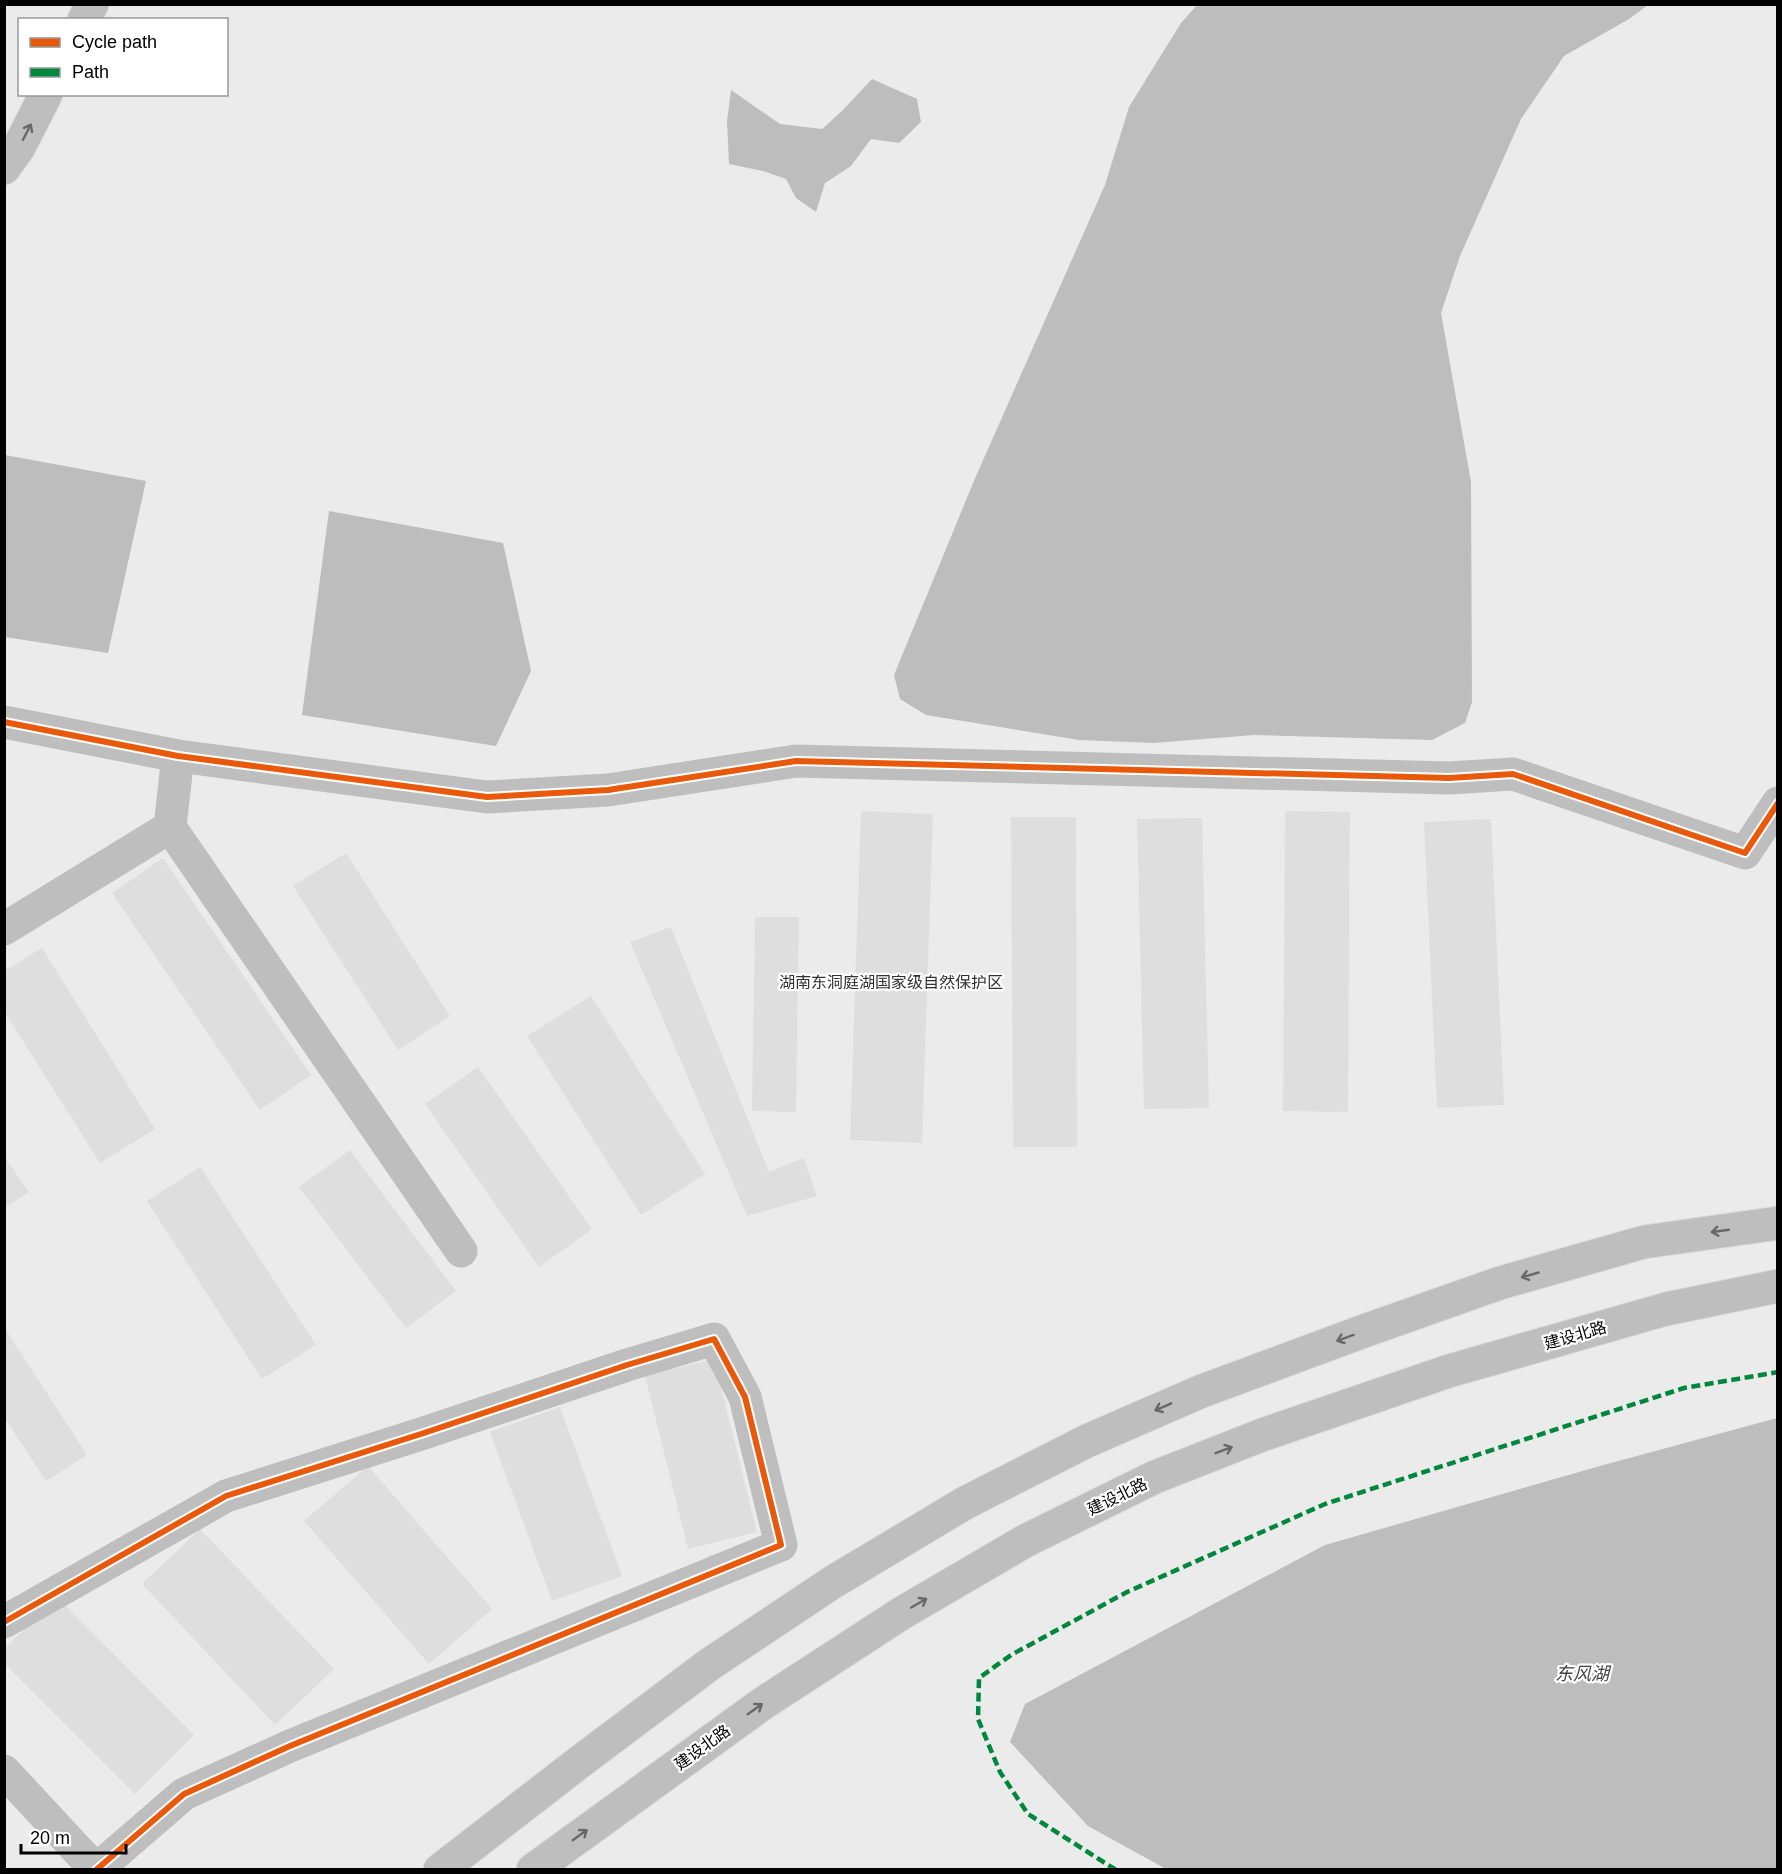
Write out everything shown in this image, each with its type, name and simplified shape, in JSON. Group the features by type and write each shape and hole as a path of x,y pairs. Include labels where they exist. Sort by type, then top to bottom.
{"street":[{"path":"85,18 92,4"},
{"path":"4,168 19,147 45,96"},
{"path":"4,722 178,756 487,797 608,790 796,761 1449,778 1513,774 1745,853 1778,803"},
{"path":"178,756 170,826 461,1251"},
{"path":"4,928 170,826"},
{"path":"440,1869 710,1664 833,1582 965,1503 1087,1441 1202,1391 1500,1283 1644,1242 1778,1222"},
{"name":"建设北路","path":"533,1869 762,1704 902,1613 1025,1541 1155,1477 1262,1435 1449,1371 1666,1309 1778,1286"},
{"path":"4,1622 226,1496 413,1437 627,1365 714,1339 745,1397 781,1545 345,1723 184,1794 96,1869 4,1771"}],"green space":[{"name":"湖南东洞庭湖国家级自然保护区","path":"5,5 1777,5 1777,1869 5,1870"}],"water":[{"path":"1198,4 1648,5 1629,19 1564,56 1521,119 1460,256 1441,313 1471,482 1472,702 1465,723 1432,740 1254,735 1154,743 1079,740 926,715 900,699 894,675 976,476 1105,185 1129,107 1181,23"},
{"path":"872,79 917,99 921,122 899,143 871,139 851,166 825,183 816,212 796,198 786,179 763,171 729,164 727,121 731,90 780,124 822,129"},
{"path":"5,455 146,481 108,653 5,637"},
{"path":"329,511 503,543 531,671 496,746 302,715"},
{"name":"东风湖","path":"1777,1418 1777,1869 1166,1869 1088,1826 1010,1742 1025,1704 1325,1545"}],"building":[{"path":"861,811 933,814 922,1143 850,1140"},
{"path":"1285,811 1350,812 1348,1112 1283,1111"},
{"path":"1011,817 1076,817 1077,1147 1013,1147"},
{"path":"1202,818 1209,1108 1144,1109 1137,819"},
{"path":"1491,819 1504,1105 1437,1108 1424,822"},
{"path":"346,853 450,1016 398,1050 293,886"},
{"path":"163,858 311,1075 260,1110 112,893"},
{"path":"755,917 799,917 796,1112 752,1111"},
{"path":"671,927 769,1172 804,1158 817,1196 747,1216 630,942"},
{"path":"42,948 155,1129 100,1163 4,1011 4,971"},
{"path":"591,996 705,1174 641,1215 527,1036"},
{"path":"478,1067 592,1229 539,1267 425,1104"},
{"path":"350,1150 456,1291 406,1328 299,1187"},
{"path":"4,1156 29,1192 4,1208"},
{"path":"200,1167 316,1345 262,1379 147,1201"},
{"path":"4,1327 87,1455 46,1481 4,1417"},
{"path":"714,1359 757,1532 688,1549 645,1376"},
{"path":"560,1407 622,1576 552,1601 490,1432"},
{"path":"368,1466 492,1609 429,1664 304,1521"},
{"path":"200,1529 334,1669 275,1725 142,1584"},
{"path":"57,1597 194,1735 135,1794 4,1663 4,1649"}],"marked path":[{"path":"1116,1870 1028,1814 1000,1772 978,1719 979,1678 1011,1655 1127,1592 1325,1504 1684,1388 1778,1372"}],"cycle path":[{"path":"4,722 178,756 487,797 608,790 796,761 1449,778 1513,774 1745,853 1778,803"},
{"path":"4,1622 226,1496 627,1365 714,1339 745,1397 781,1545 290,1746 184,1794 96,1870"}]}
